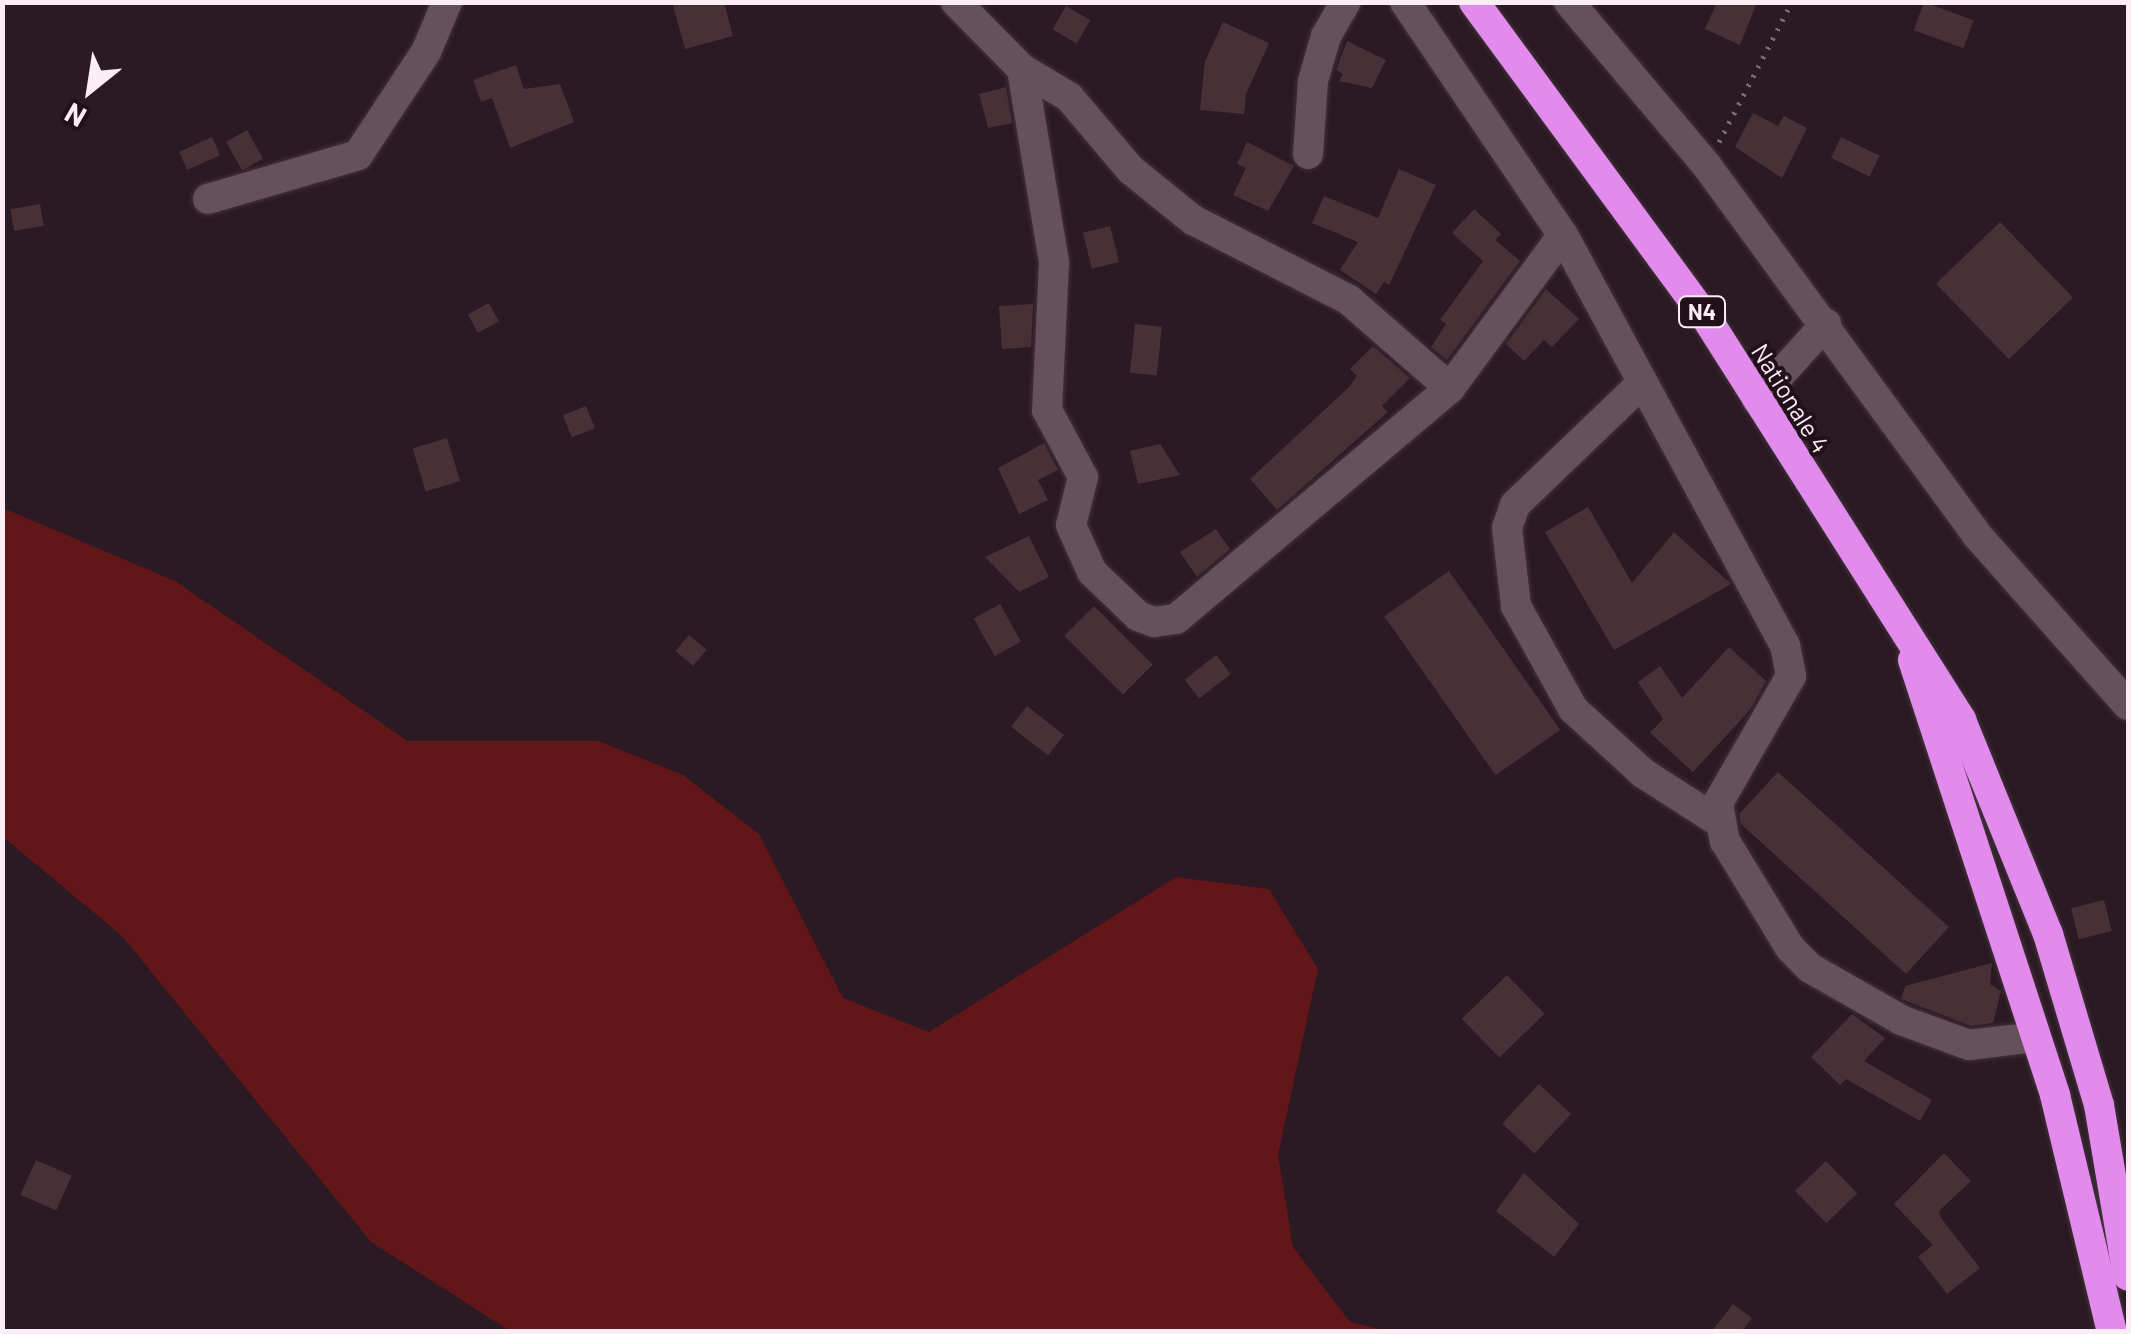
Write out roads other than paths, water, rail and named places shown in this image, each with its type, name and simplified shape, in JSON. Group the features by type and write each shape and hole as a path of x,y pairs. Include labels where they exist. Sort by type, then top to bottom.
{"highway":[{"name":"Nationale 4","path":"1474,2 1706,316 1961,720 2048,934 2099,1105 2128,1276"},
{"name":"Nationale 4","path":"1907,637 1927,717 2010,940 2060,1114 2112,1332"}],"street":[{"path":"208,199 358,155 426,52 447,2"},
{"path":"956,2 1022,68 1070,97 1131,170 1193,220 1349,300 1450,388"},
{"path":"1308,154 1314,81 1326,36 1346,2"},
{"path":"1405,2 1562,235 1785,646 1790,676 1718,803 1716,820"},
{"path":"1569,2 1707,166 1976,534 2128,705"},
{"path":"1022,68 1054,263 1047,410 1083,477 1071,526 1092,572 1138,616 1176,619 1450,388 1562,235"},
{"path":"1757,400 1826,324"},
{"path":"1642,383 1514,504 1507,528 1516,606 1572,708 1643,773 1716,820 1790,948 1810,968 1901,1020 1970,1045 2035,1037"}]}
